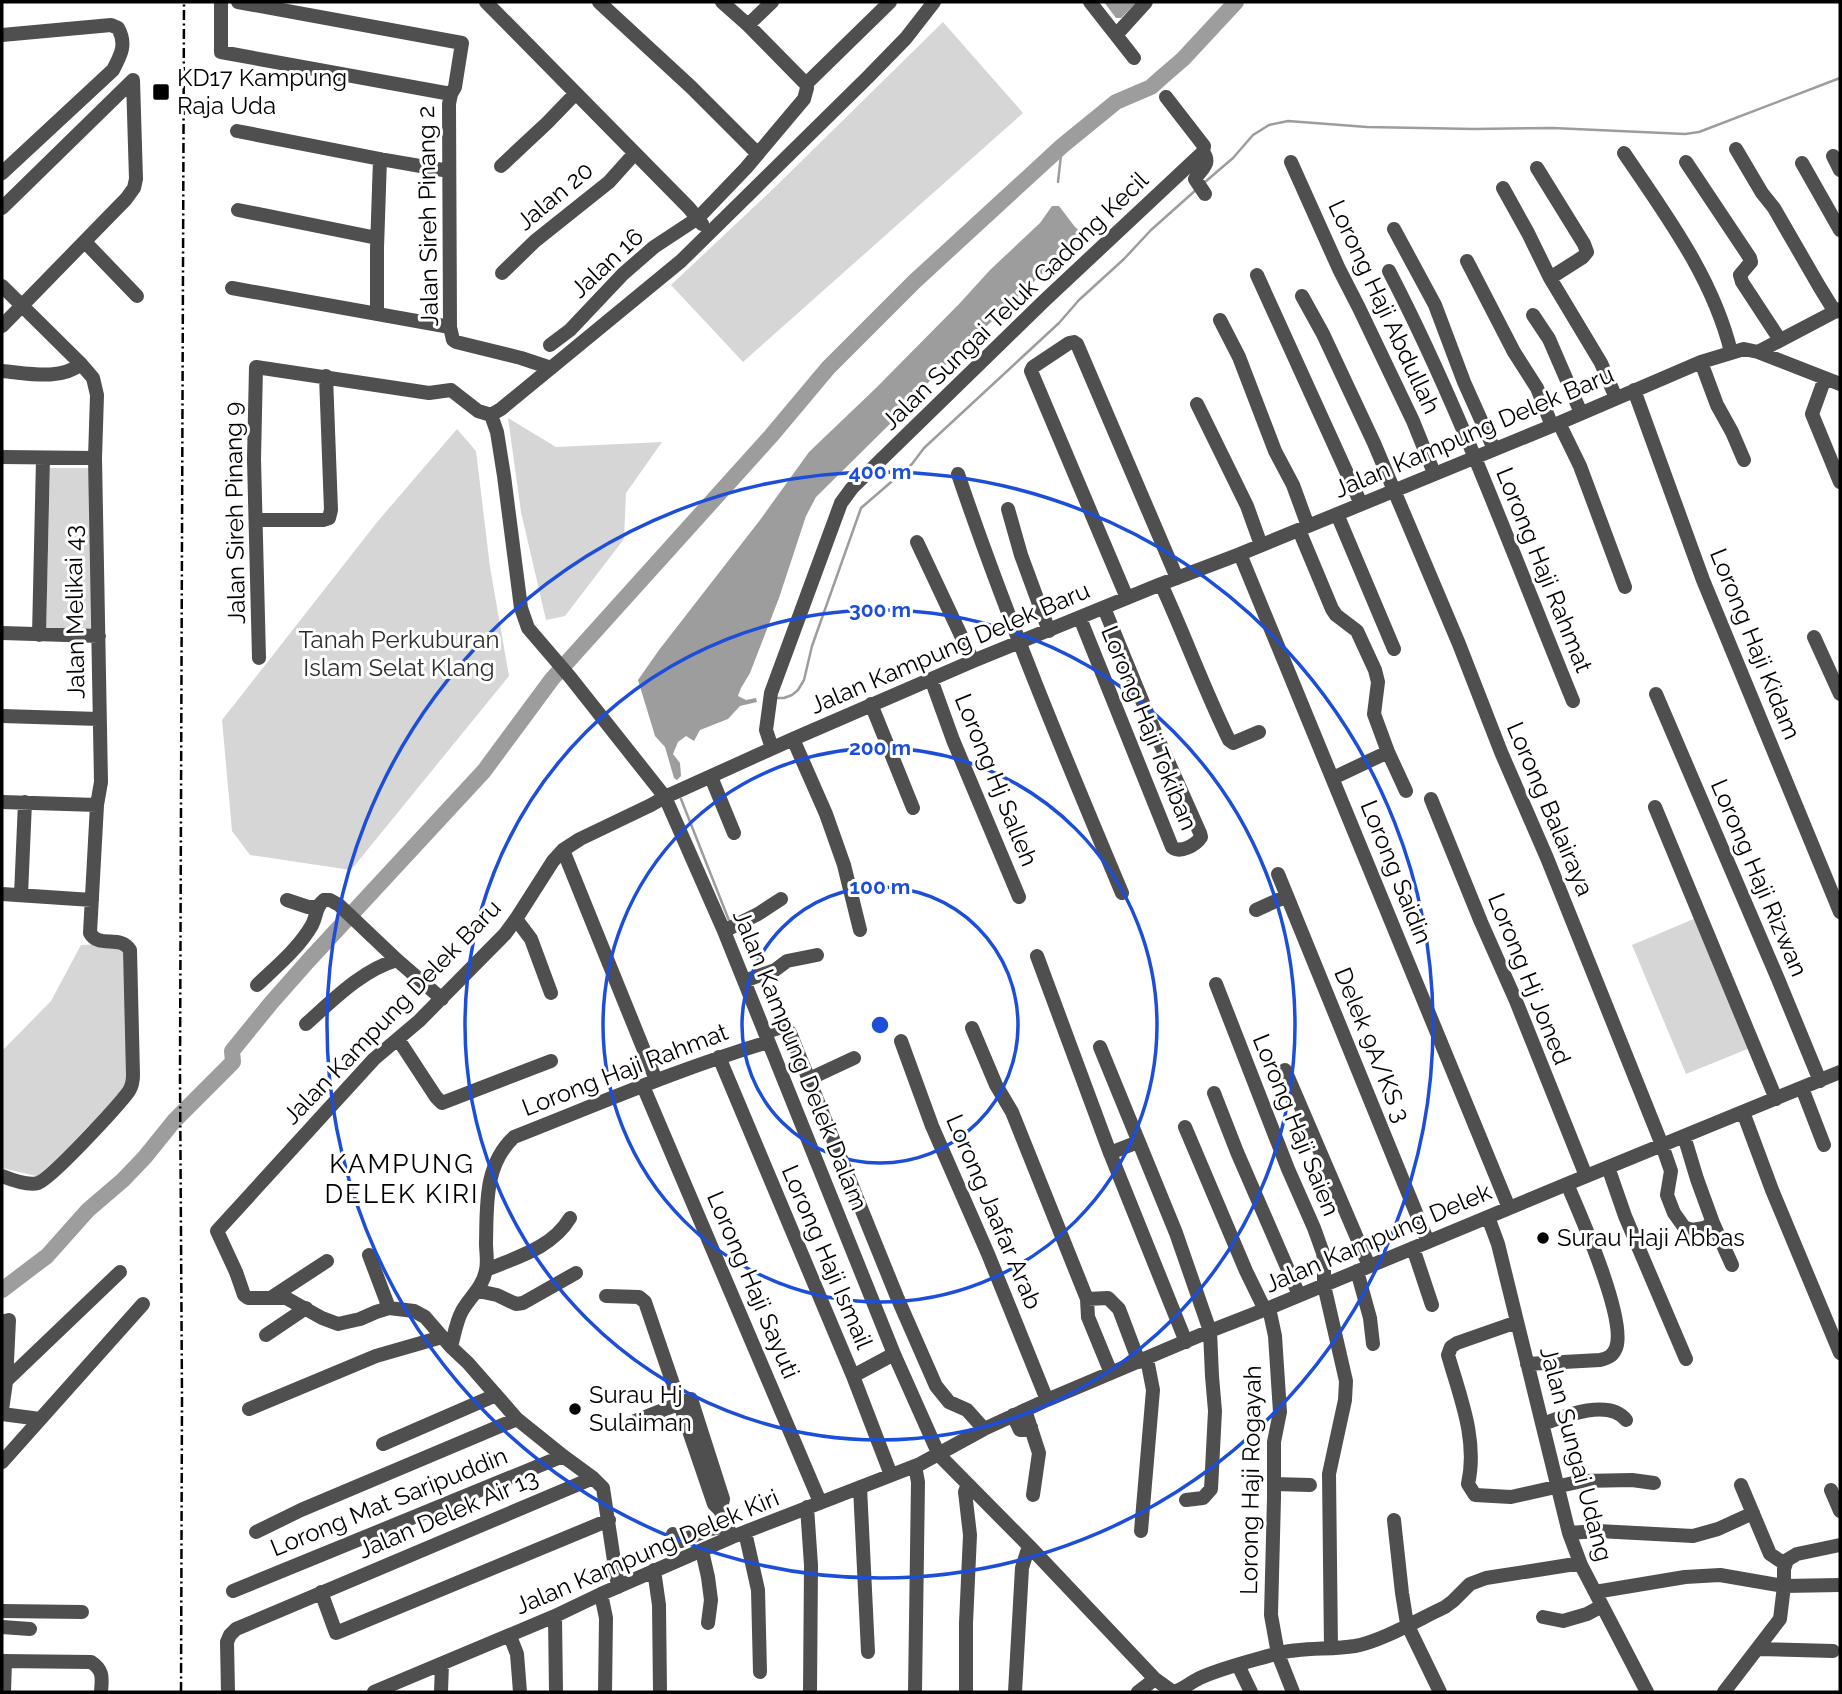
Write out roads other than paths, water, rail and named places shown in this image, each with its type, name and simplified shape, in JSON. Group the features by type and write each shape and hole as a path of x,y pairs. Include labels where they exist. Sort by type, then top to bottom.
{"street":[{"name":"Jalan Sireh Pinang 2","path":"221,2 221,52 451,94 450,327 453,340 551,368"},
{"path":"238,2 462,43 455,87 451,94"},
{"path":"599,2 691,87 758,154"},
{"path":"722,2 806,84"},
{"path":"748,25 772,2"},
{"name":"Jalan 16","path":"550,345 570,330 623,274 654,247 698,218 758,154 804,99 806,84 890,2"},
{"path":"257,520 323,520 329,517 331,510 326,376 429,393 451,390 478,411 491,415 651,286 708,234 906,38 934,2"},
{"path":"1090,2 1134,58"},
{"path":"1117,34 1146,2"},
{"path":"489,3 698,218 708,234"},
{"path":"2,35 111,26 118,28 123,37 123,52 113,70 2,173"},
{"path":"2,208 133,80 134,188 126,200 2,326"},
{"path":"501,166 576,93"},
{"path":"1166,97 1204,146 1201,155 1207,160 1206,164 1195,179 1201,189"},
{"path":"237,131 449,171"},
{"path":"1736,149 1819,286 1838,311 1758,352"},
{"name":"Jalan 20","path":"502,273 535,241 609,182 635,153"},
{"path":"1624,153 1664,211 1705,281 1724,323 1731,352"},
{"name":"Jalan Sungai Teluk Gadong Kecil","path":"772,748 765,730 771,693 841,503 852,488 1045,300 1201,155"},
{"path":"1833,156 1840,170"},
{"path":"377,314 380,159"},
{"name":"Lorong Haji Abdullah","path":"1291,162 1339,269 1413,421 1434,473"},
{"path":"1686,162 1751,262 1740,275 1742,282 1780,340"},
{"path":"1802,163 1840,230"},
{"path":"1537,168 1587,252 1550,278"},
{"path":"1503,188 1550,278 1601,363 1616,398"},
{"path":"238,210 377,238"},
{"path":"1394,229 1435,305 1464,382 1494,449"},
{"path":"85,242 137,296"},
{"path":"1467,261 1514,352 1580,466 1626,587"},
{"name":"Lorong Haji Rahmat","path":"1389,271 1459,420 1573,701"},
{"path":"1257,275 1361,504"},
{"name":"Jalan Melikai 43","path":"2,286 81,364 93,378 97,395 95,458 100,782 90,933 99,942 123,942 130,950 133,1076 131,1089 52,1174 40,1183 2,1176"},
{"path":"232,288 450,327"},
{"name":"Lorong Balairaya","path":"1303,296 1374,443 1547,858 1662,1145 1671,1171 1667,1195 1674,1213 1684,1227 1692,1230 1713,1223"},
{"path":"1533,316 1549,339 1581,413"},
{"path":"1220,320 1239,357 1275,451 1293,485 1304,528 1332,609 1357,631 1375,670 1378,682 1374,714 1406,791"},
{"path":"1127,598 1031,371 1069,343 1077,344 1177,578"},
{"name":"Jalan Kampung Delek Baru","path":"272,1297 248,1298 244,1295 217,1231 374,1059 442,999 505,934 553,861 563,850 580,839 665,797 871,704 1474,458 1701,362 1744,349 1840,384"},
{"path":"1701,362 1717,405 1744,460"},
{"path":"2,371 57,375 74,370 81,364"},
{"name":"Jalan Sireh Pinang 9","path":"259,658 254,459 256,367 326,376"},
{"path":"1825,378 1812,414 1840,482"},
{"name":"Lorong Haji Kidam","path":"1634,390 1712,602 1840,912"},
{"path":"1197,404 1247,506 1261,545"},
{"name":"Jalan Kampung Delek Dalam","path":"491,415 497,432 504,476 521,608 528,628 665,797 734,927 744,981 770,1034 894,1354 939,1455 1155,1679 1173,1692 1199,1678 1278,1654 1296,1650 1357,1646 1376,1640 1445,1607 1470,1584 1478,1581 1581,1565"},
{"path":"2,457 95,458"},
{"path":"39,635 43,459"},
{"path":"958,474 1004,603 1122,893"},
{"path":"1008,509 1021,555 1049,631"},
{"path":"1338,514 1394,649"},
{"path":"917,542 973,661"},
{"name":"Lorong Saidin","path":"1240,554 1512,1207"},
{"path":"1161,584 1228,740 1233,743 1259,732"},
{"name":"Lorong Haji Tokiban","path":"1080,618 1172,847 1180,850 1198,841 1200,833 1155,733 1104,608"},
{"path":"2,633 99,636"},
{"path":"1814,637 1840,694"},
{"name":"Lorong Hj Salleh","path":"931,679 958,752 1019,897"},
{"name":"Lorong Haji Rizwan","path":"1656,694 1820,1081"},
{"path":"871,704 913,808"},
{"path":"2,716 99,719"},
{"path":"793,738 826,814 844,865 860,930"},
{"path":"1333,778 1388,751"},
{"path":"712,777 734,833"},
{"name":"Lorong Hj Joned","path":"1431,799 1586,1176"},
{"path":"2,802 97,805"},
{"path":"21,895 25,802"},
{"path":"1655,807 1776,1099"},
{"name":"Lorong Haji Sayuti","path":"563,850 650,1083 814,1504 810,1692"},
{"name":"Delek 9A/KS 3","path":"1278,874 1428,1242"},
{"path":"2,894 92,900"},
{"path":"1255,909 1287,896"},
{"path":"734,927 781,899"},
{"path":"287,900 317,907"},
{"path":"257,985 292,950 312,924 317,907 324,900 330,900 339,905 442,999"},
{"path":"516,919 531,939 551,993"},
{"path":"744,981 775,970 787,961 817,955"},
{"path":"1037,956 1110,1153 1186,1342"},
{"path":"306,1024 368,974 381,965 397,960"},
{"name":"Lorong Haji Saien","path":"1216,984 1287,1169 1314,1228 1324,1260 1324,1285 1346,1381 1345,1400 1329,1474 1331,1648"},
{"path":"770,1034 783,1027 787,1028 936,1386 949,1402 967,1410 984,1429"},
{"path":"972,1028 996,1085 1012,1112 1087,1299 1088,1317 1111,1373"},
{"name":"Lorong Haji Rahmat","path":"446,1342 462,1311 478,1291 486,1270 487,1193 500,1152 513,1137 719,1057 770,1034"},
{"path":"398,1039 442,1103 551,1060"},
{"name":"Lorong Jaafar Arab","path":"901,1041 932,1126 1047,1400"},
{"path":"1100,1047 1176,1233 1210,1331 1215,1411 1211,1489 1203,1498 1186,1500"},
{"name":"Lorong Haji Ismail","path":"719,1057 853,1377 891,1475"},
{"path":"809,1079 854,1058"},
{"path":"1285,1070 1363,1269 1373,1345"},
{"name":"Jalan Kampung Delek","path":"939,1455 984,1429 1047,1400 1210,1331 1802,1088 1840,1075"},
{"path":"1802,1088 1824,1145"},
{"path":"1214,1093 1299,1295"},
{"path":"1743,1112 1772,1190 1840,1353"},
{"name":"Lorong Haji Rogayah","path":"1185,1127 1246,1271 1267,1309 1275,1336 1280,1412 1274,1442 1271,1615 1278,1654 1293,1692"},
{"path":"1684,1136 1696,1179 1732,1265"},
{"path":"1110,1153 1138,1142"},
{"path":"1608,1167 1625,1216 1686,1359"},
{"path":"1527,1364 1600,1360 1610,1357 1616,1350 1619,1338 1611,1295 1567,1184"},
{"path":"1498,1244 1503,1223 1512,1207"},
{"name":"Jalan Sungai Udang","path":"1488,1217 1498,1244 1569,1533 1581,1565 1647,1692"},
{"path":"486,1270 546,1244 570,1218"},
{"path":"1413,1248 1432,1305"},
{"path":"369,1255 390,1308"},
{"path":"272,1297 327,1261"},
{"path":"6,1380 120,1272"},
{"path":"478,1291 497,1295 516,1304 523,1303 576,1273"},
{"path":"606,1296 639,1297 645,1302 686,1402 714,1504 722,1504 758,1590 760,1672"},
{"path":"272,1297 286,1298 338,1324 360,1320 390,1308 414,1311 425,1317 517,1419 603,1488 618,1587"},
{"path":"1087,1299 1108,1298 1119,1309 1143,1360 1153,1391 1141,1531"},
{"path":"2,1462 143,1304"},
{"path":"266,1335 306,1308"},
{"path":"5,1321 9,1320 2,1412 40,1419"},
{"path":"1517,1322 1457,1343 1448,1355 1470,1433 1472,1467 1468,1484 1475,1495 1511,1497 1582,1481 1632,1480 1654,1483"},
{"path":"249,1409 376,1356 446,1342"},
{"path":"853,1377 894,1354"},
{"path":"383,1444 496,1395"},
{"path":"635,1421 686,1402"},
{"path":"1543,1424 1563,1416 1607,1408 1620,1413 1626,1420"},
{"path":"1019,1413 1020,1430 1031,1427 1039,1453 1033,1495"},
{"path":"256,1532 301,1510 517,1419"},
{"name":"Jalan Kampung Delek Kiri","path":"374,1692 397,1687 442,1664 514,1645 555,1616 702,1551 734,1532 860,1487 939,1455"},
{"name":"Lorong Mat Saripuddin","path":"233,1591 562,1456"},
{"path":"915,1466 918,1482 915,1692"},
{"name":"Jalan Delek Air 13","path":"228,1692 227,1642 236,1629 593,1478"},
{"path":"966,1692 970,1535 965,1492 968,1484"},
{"path":"1274,1485 1310,1486"},
{"path":"1741,1485 1770,1554 1785,1564"},
{"path":"860,1487 868,1651"},
{"path":"1831,1490 1840,1511"},
{"path":"1569,1533 1598,1531 1693,1536 1718,1529 1753,1513"},
{"path":"321,1592 336,1633 609,1520"},
{"path":"1394,1520 1407,1624 1440,1692"},
{"path":"673,1534 681,1541 710,1529 734,1532"},
{"path":"1724,1692 1780,1619 1787,1560 1797,1554 1840,1545"},
{"path":"1015,1692 1022,1568 1027,1552 1031,1549"},
{"path":"702,1551 711,1600 708,1623"},
{"path":"654,1570 659,1605 660,1692"},
{"path":"1595,1592 1685,1577 1720,1575 1784,1586 1840,1585"},
{"path":"601,1594 606,1618 605,1692"},
{"path":"1543,1617 1563,1620 1587,1614 1602,1606"},
{"path":"2,1611 82,1612"},
{"path":"555,1616 556,1692"},
{"path":"2,1627 30,1629"},
{"path":"514,1645 520,1692"},
{"path":"1758,1649 1833,1651"},
{"path":"4,1692 4,1661 91,1662 100,1668 101,1692"},
{"path":"441,1692 442,1664"},
{"path":"1238,1665 1251,1692"},
{"path":"1138,1692 1155,1679"}],"waterway":[{"path":"2,1290 47,1256 88,1210 123,1180 174,1121 233,1062 232,1051 271,1003 484,771 552,679 771,436 828,368 915,281 1062,146 1116,102 1151,87 1183,59 1236,2"},
{"path":"1205,182 1233,158 1253,135 1269,125 1288,121 1367,127 1553,128 1685,134 1699,132 1840,78"},
{"path":"1058,182 1062,146"},
{"path":"776,698 792,695 804,680 812,646 861,508 912,464 924,448 1059,323 1151,230 1197,189"},
{"path":"681,799 730,923"}],"railway":[{"path":"181,1692 184,2"}],"place":[{"name":"KD17 Kampung Raja Uda","path":"161,92"},
{"name":"Surau Haji Abbas","path":"1543,1238"},
{"name":"Surau Hj Sulaiman","path":"575,1409"}],"district":[{"name":"KAMPUNG DELEK KIRI","path":"402,1179"}],"park label":[{"name":"Tanah Perkuburan Islam Selat Klang","path":"399,654"}]}
